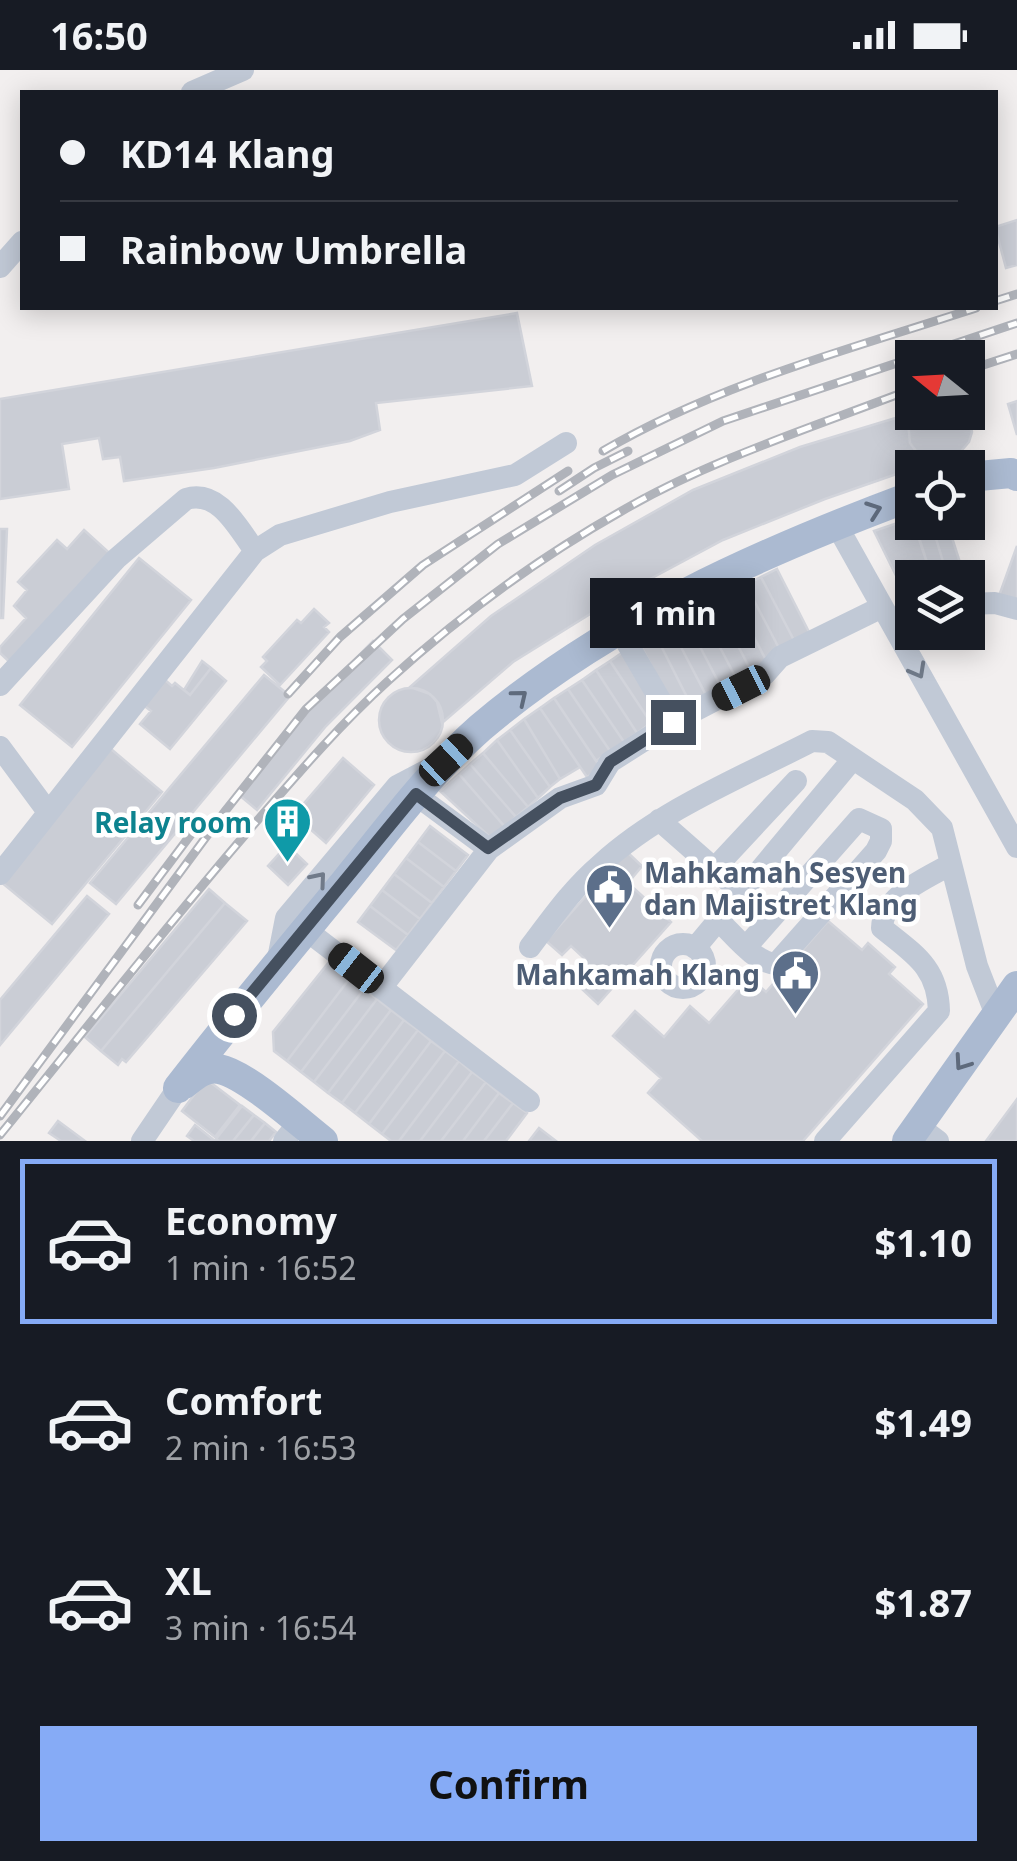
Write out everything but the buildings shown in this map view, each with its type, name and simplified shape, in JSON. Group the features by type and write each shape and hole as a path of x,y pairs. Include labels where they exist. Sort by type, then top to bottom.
{"main road":[{"path":"985,475 1017,476"},
{"path":"178,1088 446,760 536,683 620,631 755,558 895,502"},
{"path":"921,1136 1017,986"},
{"path":"234,1015 225,1048 249,1084 302,1135"},
{"path":"178,1088 208,1069 220,1068 249,1084"}],"street":[{"path":"197,90 242,70"},
{"path":"0,267 20,244"},
{"path":"0,874 255,551 280,534 463,484 515,474 566,442"},
{"path":"0,685 116,559 186,499 197,496 216,503 255,551"},
{"path":"836,524 882,607 895,621"},
{"path":"985,603 1017,609"},
{"path":"382,988 488,848 560,798 596,785 610,762 673,722 765,674 780,657 882,607"},
{"path":"620,631 673,722"},
{"path":"915,650 1017,847"},
{"path":"530,947 569,896 601,864 659,820 812,741 828,742 915,800 942,828 977,966 996,1015"},
{"path":"0,747 48,812"},
{"path":"277,964 286,918 398,786 446,760"},
{"path":"696,948 852,760"},
{"path":"714,868 796,781"},
{"path":"416,794 488,848"},
{"path":"659,820 742,893"},
{"path":"719,921 746,947 767,964 776,964 876,851 881,829 859,820 746,947"},
{"path":"826,1141 939,1011 933,975 882,928 882,914 900,894 952,864"},
{"path":"306,930 529,1102"},
{"path":"142,1141 178,1088"}],"railway":[{"path":"998,300 1017,294"},
{"path":"603,451 738,387 970,310"},
{"path":"0,1116 226,810 306,709 403,619 498,544 612,475 723,421 1017,323"},
{"path":"985,364 1017,354"},
{"path":"0,1135 296,776 369,699 442,634 559,549 655,493 763,445 895,395"},
{"path":"559,491 628,451"},
{"path":"288,694 340,637 423,565 568,471"},
{"path":"138,905 198,825"}],"place":[{"name":"Relay room","path":"287,864"},
{"name":"Mahkamah Sesyen dan Majistret Klang","path":"609,930"},
{"name":"Mahkamah Klang","path":"795,1016"}],"route":[{"path":"234,1015 416,794 488,848 560,798 596,785 610,762 673,722"}]}
